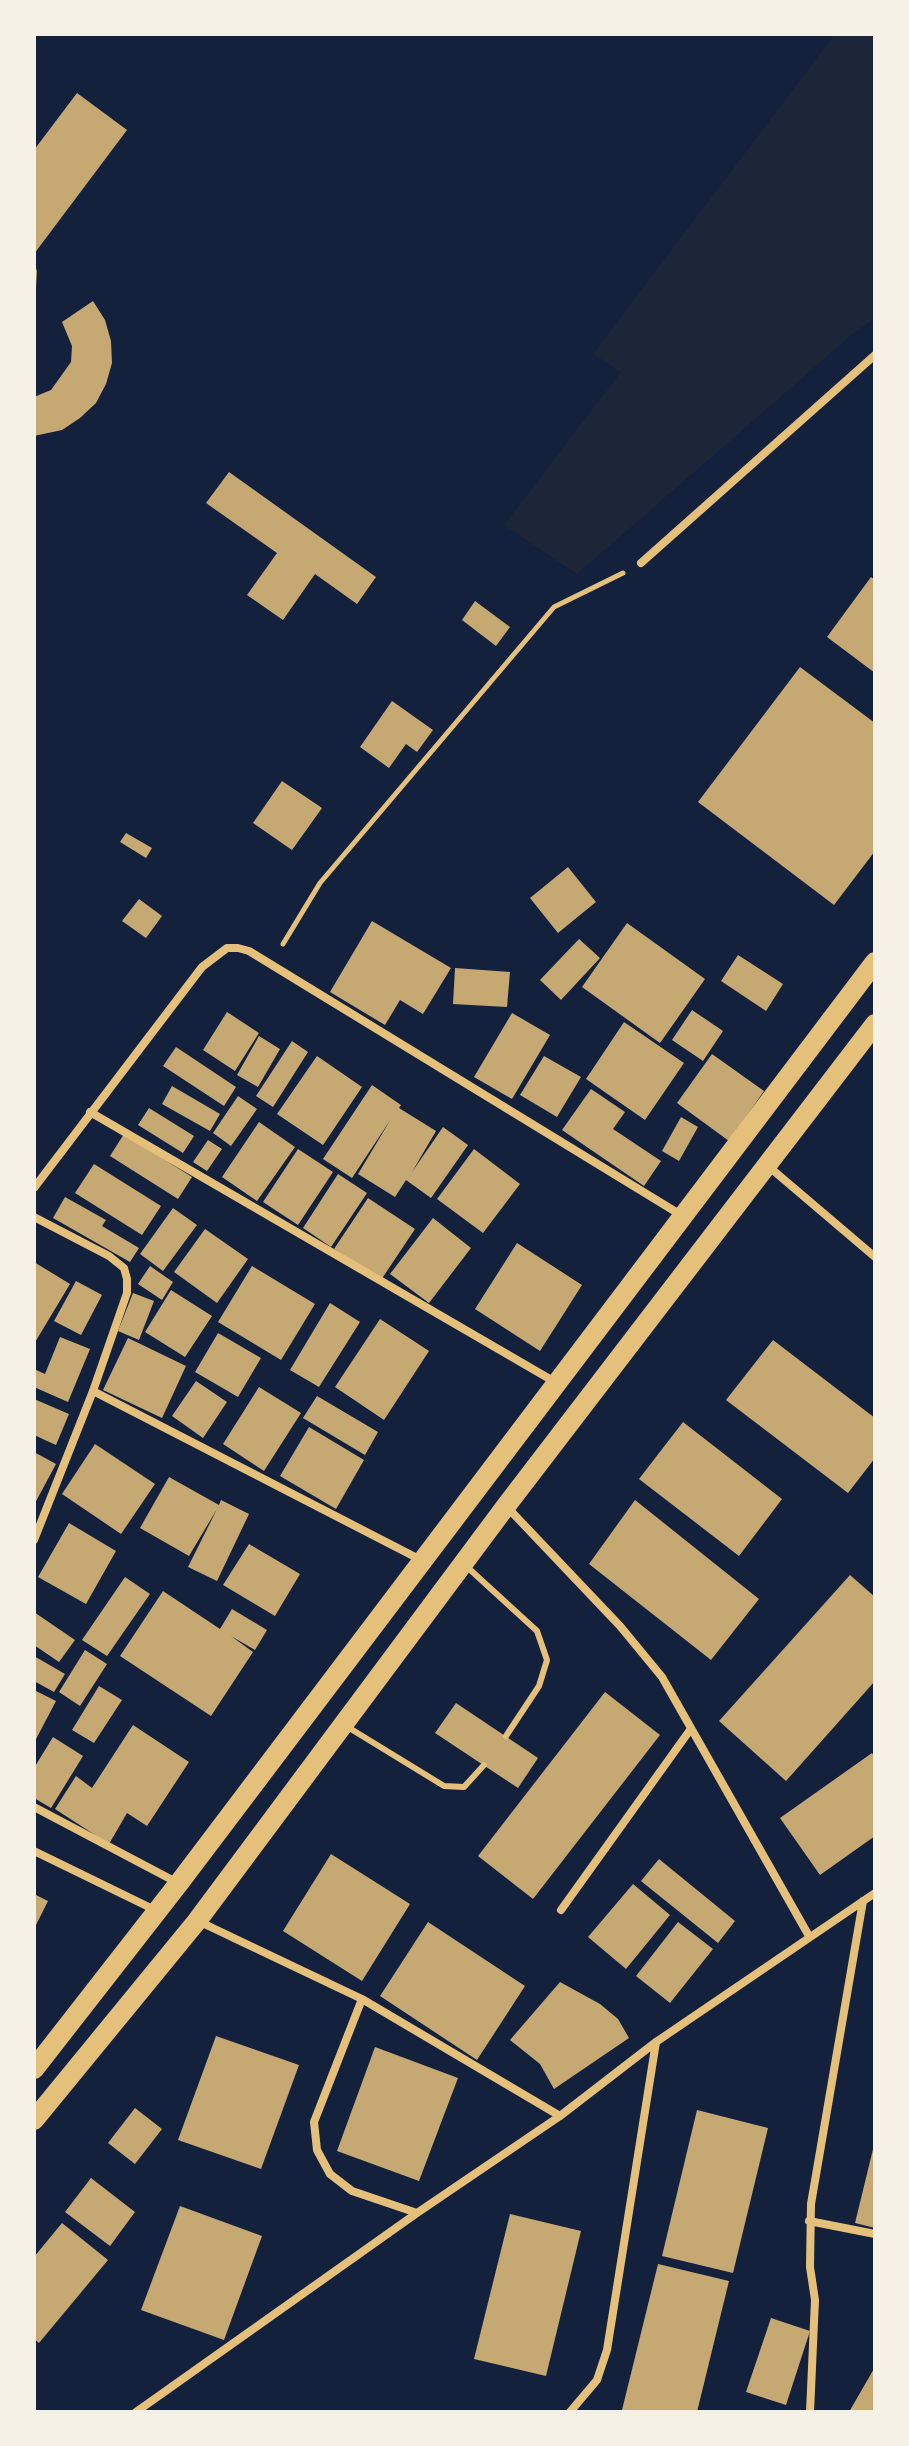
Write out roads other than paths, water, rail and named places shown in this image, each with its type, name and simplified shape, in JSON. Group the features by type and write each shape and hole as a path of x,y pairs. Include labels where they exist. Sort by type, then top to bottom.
{"main road":[{"path":"34,2069 179,1883 875,962"},
{"path":"34,2120 197,1921 506,1506 875,1024"}],"street":[{"path":"641,563 875,355"},
{"path":"34,1188 202,967 227,948 238,948 249,951 681,1215"},
{"path":"90,1112 555,1382"},
{"path":"767,1166 875,1257"},
{"path":"34,1217 109,1256 124,1268 127,1293 93,1391 34,1540"},
{"path":"93,1391 422,1560"},
{"path":"506,1506 637,1646 662,1677 809,1936"},
{"path":"561,1910 690,1730"},
{"path":"34,1807 179,1883"},
{"path":"34,1851 155,1910"},
{"path":"136,2412 560,2116 656,2042 875,1893"},
{"path":"810,2412 815,2300 810,2267 809,2221 863,1901"},
{"path":"197,1921 362,1999 560,2116"},
{"path":"362,1999 314,2122 317,2150 330,2174 352,2191 417,2213"},
{"path":"570,2412 597,2380 607,2350 656,2042"},
{"path":"809,2221 875,2234"}],"lane":[{"path":"463,1564 537,1631 547,1660 539,1686 506,1736"},
{"path":"343,1724 444,1786 464,1787 484,1765"}]}
